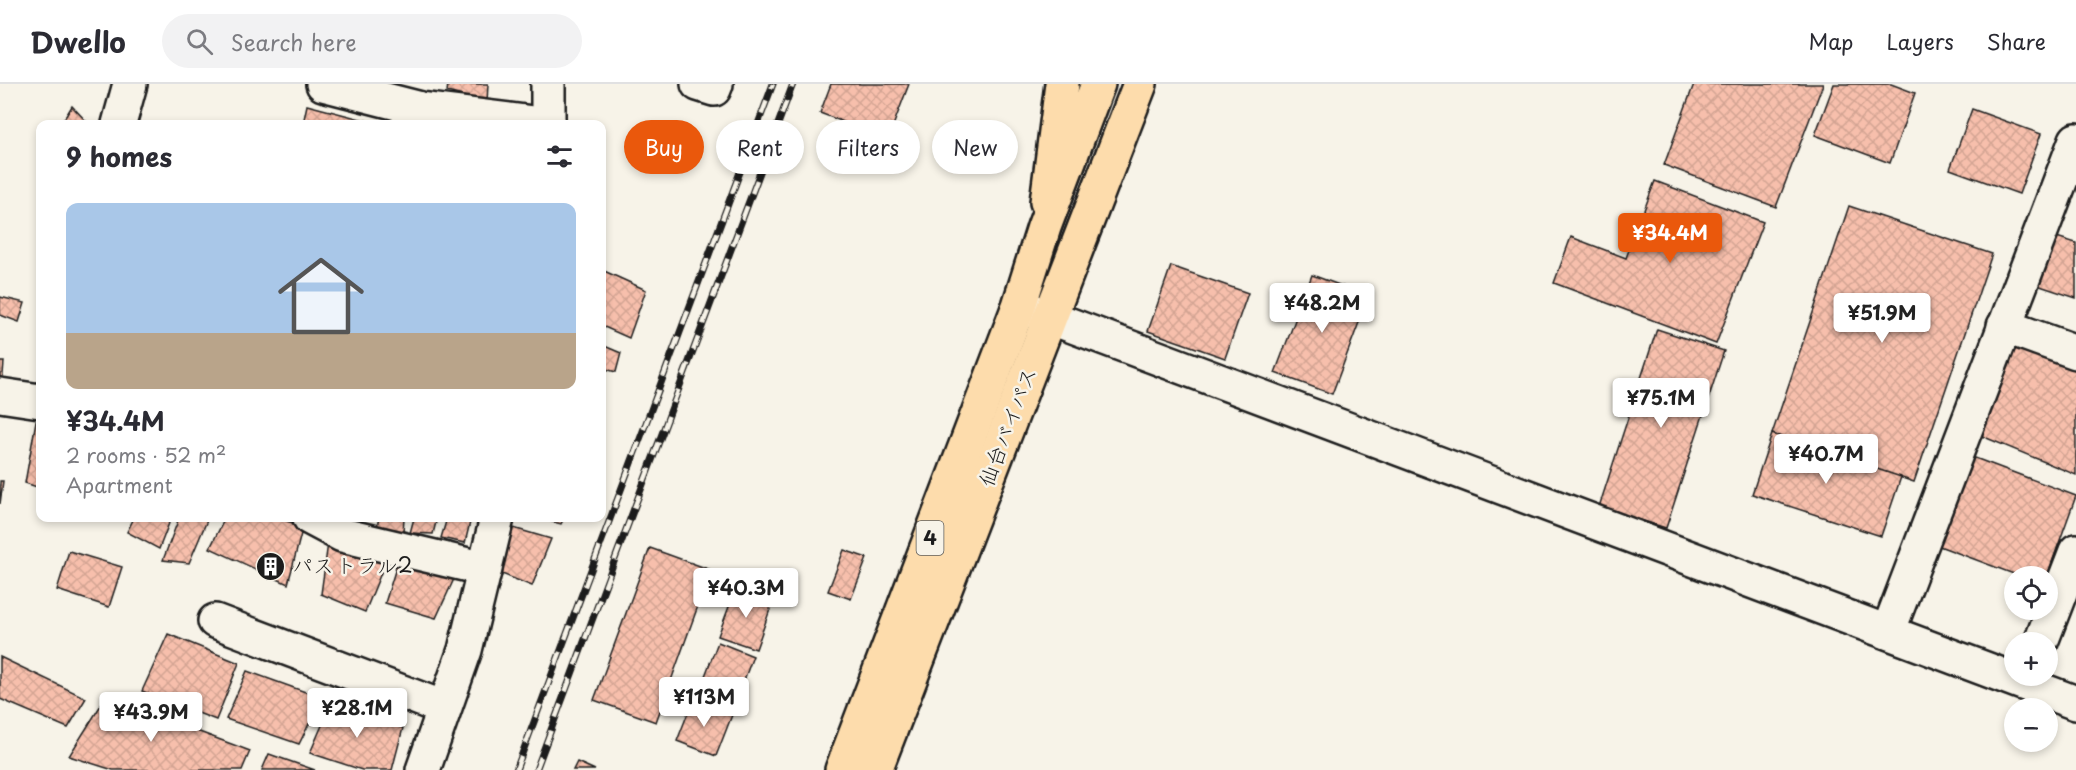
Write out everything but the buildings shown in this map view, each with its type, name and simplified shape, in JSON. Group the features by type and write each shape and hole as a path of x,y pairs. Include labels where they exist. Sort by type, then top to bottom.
{"main road":[{"path":"1044,227 1062,84"},
{"name":"仙台バイパス","path":"842,770 1019,306 1044,227 1098,84"},
{"name":"仙台バイパス","path":"874,770 1051,319 1140,84"}],"street":[{"path":"119,120 130,84"},
{"path":"323,84 420,109 509,120"},
{"path":"548,84 548,120"},
{"path":"698,84 714,89 716,84"},
{"path":"1888,632 2076,140"},
{"path":"1019,306 1888,632 2004,672"},
{"path":"2004,326 2076,352"},
{"path":"0,395 36,400"},
{"path":"318,522 342,535 485,569"},
{"path":"423,770 465,650 496,522"},
{"path":"2045,632 2076,551"},
{"path":"215,621 444,708"},
{"path":"2039,686 2076,703"}],"railway":[{"path":"516,770 773,84"},
{"path":"536,770 793,84"}],"place":[{"name":"パストラル2","path":"271,566"}]}
